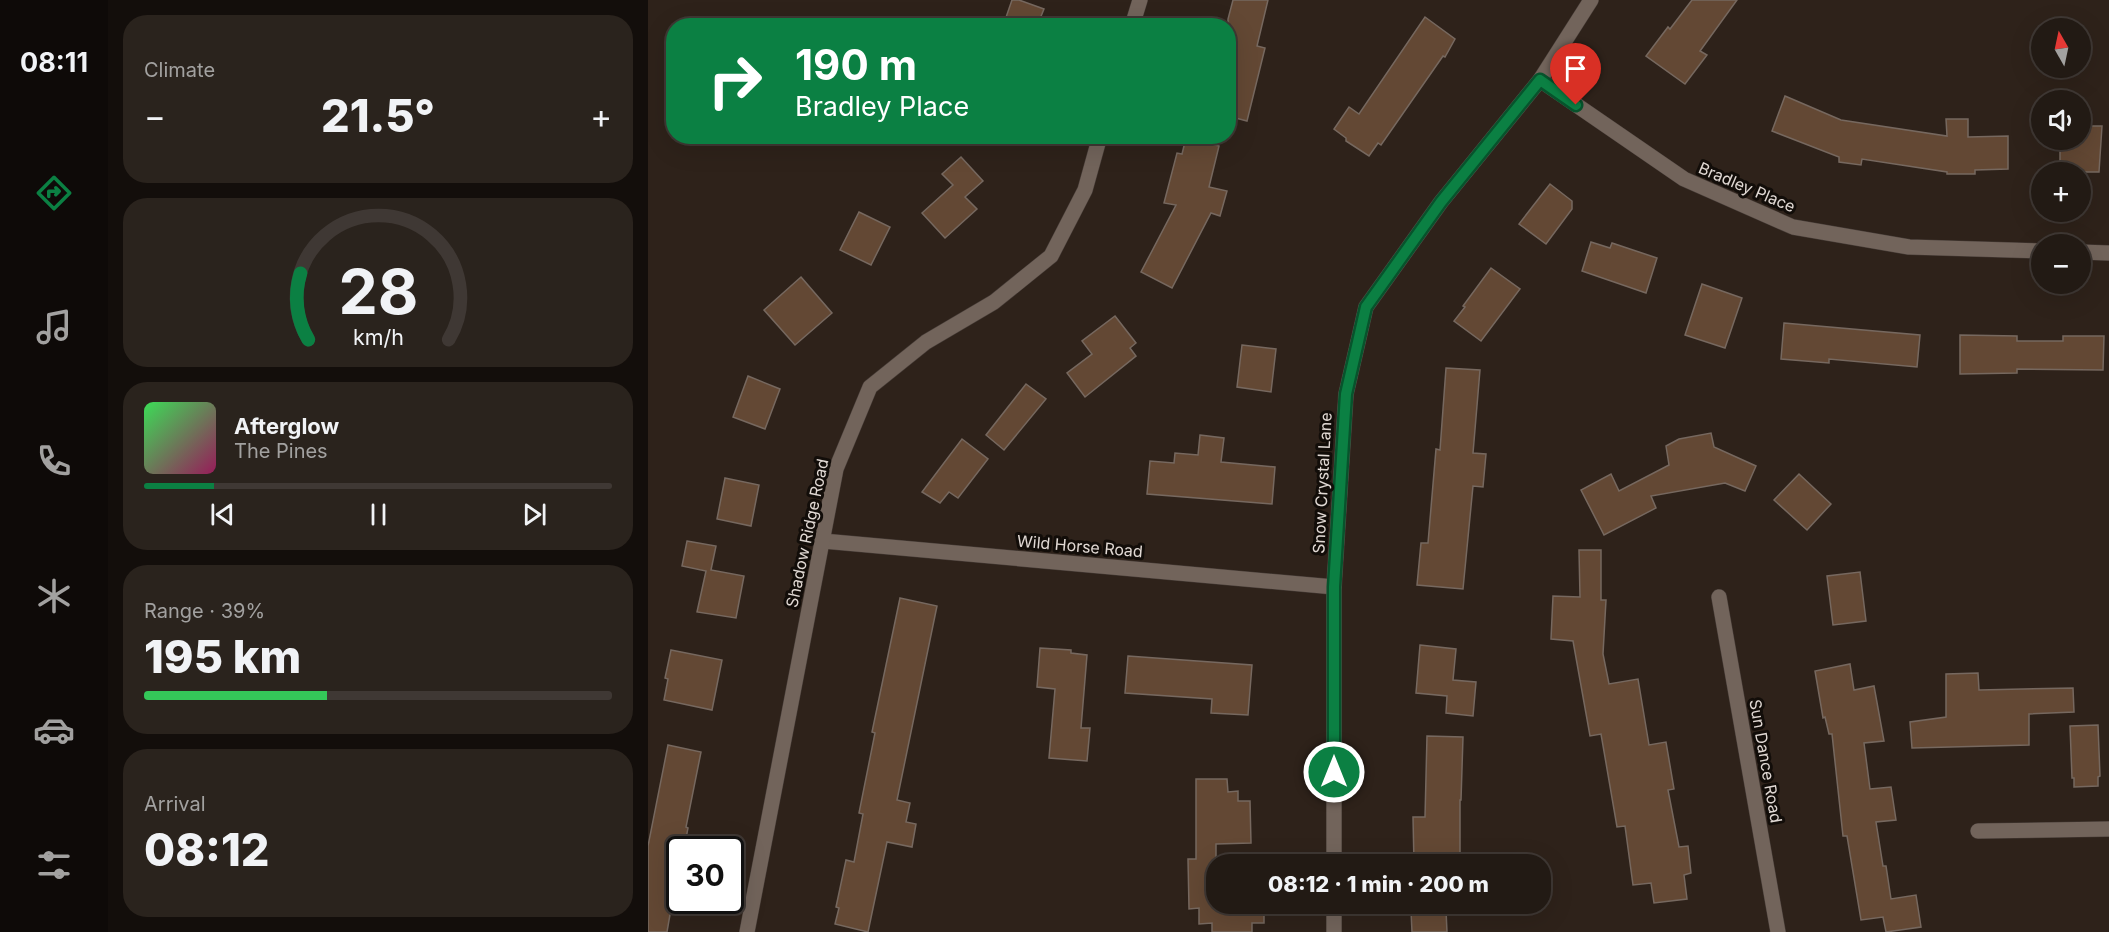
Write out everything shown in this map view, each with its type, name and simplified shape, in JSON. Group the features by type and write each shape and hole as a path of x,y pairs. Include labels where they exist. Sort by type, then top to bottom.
{"street":[{"path":"1134,18 1140,0"},
{"name":"Snow Crystal Lane","path":"1334,854 1334,587 1346,394 1366,307 1441,202 1540,80 1591,0"},
{"name":"Bradley Place","path":"1540,80 1683,179 1793,227 1909,247 2031,251"},
{"name":"Shadow Ridge Road","path":"747,932 836,469 870,387 926,342 994,302 1051,256 1084,190 1098,144"},
{"path":"2091,252 2109,253"},
{"name":"Wild Horse Road","path":"823,541 1334,587"},
{"name":"Sun Dance Road","path":"1719,597 1778,932"},
{"path":"1978,831 2109,829"},
{"path":"1334,914 1334,932"}],"building":[{"path":"1012,0 1019,0 1044,9 1040,18 1006,18"},
{"path":"1233,0 1268,0 1257,46 1265,48 1247,121 1236,118 1236,18 1228,18"},
{"path":"1692,0 1737,0 1700,51 1707,55 1685,84 1646,56"},
{"path":"1425,17 1455,39 1445,57 1443,56 1381,145 1378,143 1369,156 1346,141 1346,138 1334,129 1349,107 1359,114"},
{"path":"1785,96 1841,120 1947,136 1946,119 1968,119 1968,137 2008,136 2008,169 1975,170 1975,174 1947,174 1947,172 1862,159 1861,165 1839,162 1839,157 1772,131"},
{"path":"2091,126 2102,126 2099,172 2091,172 2091,162 2060,162 2060,150 2091,150"},
{"path":"1184,144 1219,146 1209,187 1227,191 1220,216 1211,213 1172,288 1141,272 1176,205 1164,203 1177,153 1182,154"},
{"path":"961,157 983,181 965,197 977,209 945,238 922,213 953,185 942,174"},
{"path":"1550,184 1572,201 1572,209 1546,244 1519,224"},
{"path":"859,212 890,227 871,265 840,250"},
{"path":"1591,242 1610,248 1612,243 1657,258 1646,293 1582,271"},
{"path":"1491,268 1520,289 1481,341 1454,321"},
{"path":"801,277 832,313 795,345 764,310"},
{"path":"1702,284 1742,298 1725,348 1685,335"},
{"path":"1115,316 1136,343 1130,348 1136,356 1085,397 1067,373 1092,354 1082,341"},
{"path":"1784,323 1920,335 1917,367 1829,359 1829,363 1781,359"},
{"path":"1960,335 2017,336 2017,341 2063,341 2063,336 2104,336 2103,370 2017,369 2017,373 1960,374"},
{"path":"1242,345 1276,349 1271,392 1237,387"},
{"path":"1446,368 1480,370 1473,453 1486,454 1483,487 1473,486 1463,589 1417,585 1421,543 1428,543 1436,449 1440,450"},
{"path":"748,376 780,389 765,429 733,417"},
{"path":"1026,384 1046,399 1004,450 986,435"},
{"path":"1711,433 1714,447 1756,466 1745,491 1725,483 1651,496 1656,508 1604,535 1581,490 1611,474 1619,491 1669,465 1666,446 1679,439"},
{"path":"1200,435 1224,438 1221,462 1275,467 1272,504 1147,494 1150,461 1174,463 1175,453 1198,455"},
{"path":"962,439 988,459 958,498 949,492 940,503 922,492"},
{"path":"1799,474 1831,504 1807,530 1774,500"},
{"path":"725,478 759,485 751,526 717,519"},
{"path":"687,541 716,546 711,570 744,576 736,618 697,612 706,571 682,566"},
{"path":"1579,550 1601,550 1601,600 1606,600 1603,654 1609,684 1638,679 1649,745 1666,742 1674,789 1668,790 1679,847 1688,846 1691,873 1684,875 1687,899 1654,903 1651,883 1633,885 1625,826 1617,827 1601,734 1590,736 1573,641 1551,639 1553,596 1580,597"},
{"path":"1860,572 1866,621 1833,625 1827,576"},
{"path":"900,598 937,606 897,800 910,803 906,822 916,824 912,847 887,842 868,932 835,924 839,908 836,907 846,860 854,862 863,814 859,813 875,733 872,732"},
{"path":"1420,645 1456,649 1453,680 1476,682 1473,716 1446,713 1447,696 1416,693"},
{"path":"1040,648 1071,650 1071,653 1087,655 1081,728 1090,728 1087,761 1049,758 1055,689 1037,687"},
{"path":"671,650 722,660 712,710 664,700 668,679 665,678"},
{"path":"1128,656 1252,665 1248,715 1211,713 1212,699 1125,693"},
{"path":"1850,664 1854,690 1874,686 1884,741 1864,743 1870,789 1891,787 1896,820 1876,822 1891,899 1916,895 1921,927 1886,932 1883,917 1861,920 1847,836 1843,836 1832,734 1829,734 1825,717 1823,718 1815,671"},
{"path":"1978,673 1979,690 2073,688 2074,712 2029,714 2029,745 1912,748 1910,722 1946,717 1946,674"},
{"path":"2098,725 2100,776 2098,786 2074,787 2070,726"},
{"path":"1427,736 1463,737 1460,854 1414,854 1413,817 1425,817"},
{"path":"668,745 701,752 686,827 688,828 686,836 666,836 666,914 670,914 667,932 648,932 648,846"},
{"path":"1196,779 1227,779 1228,792 1238,791 1238,801 1250,801 1251,843 1216,844 1216,854 1206,854 1206,914 1264,914 1264,923 1252,923 1252,932 1212,932 1212,923 1199,924 1199,908 1189,909 1188,859 1196,859"},
{"path":"1411,914 1446,914 1447,932 1412,932"}],"route":[{"path":"1334,772 1334,587 1346,394 1366,307 1441,202 1540,80 1576,105"}]}
